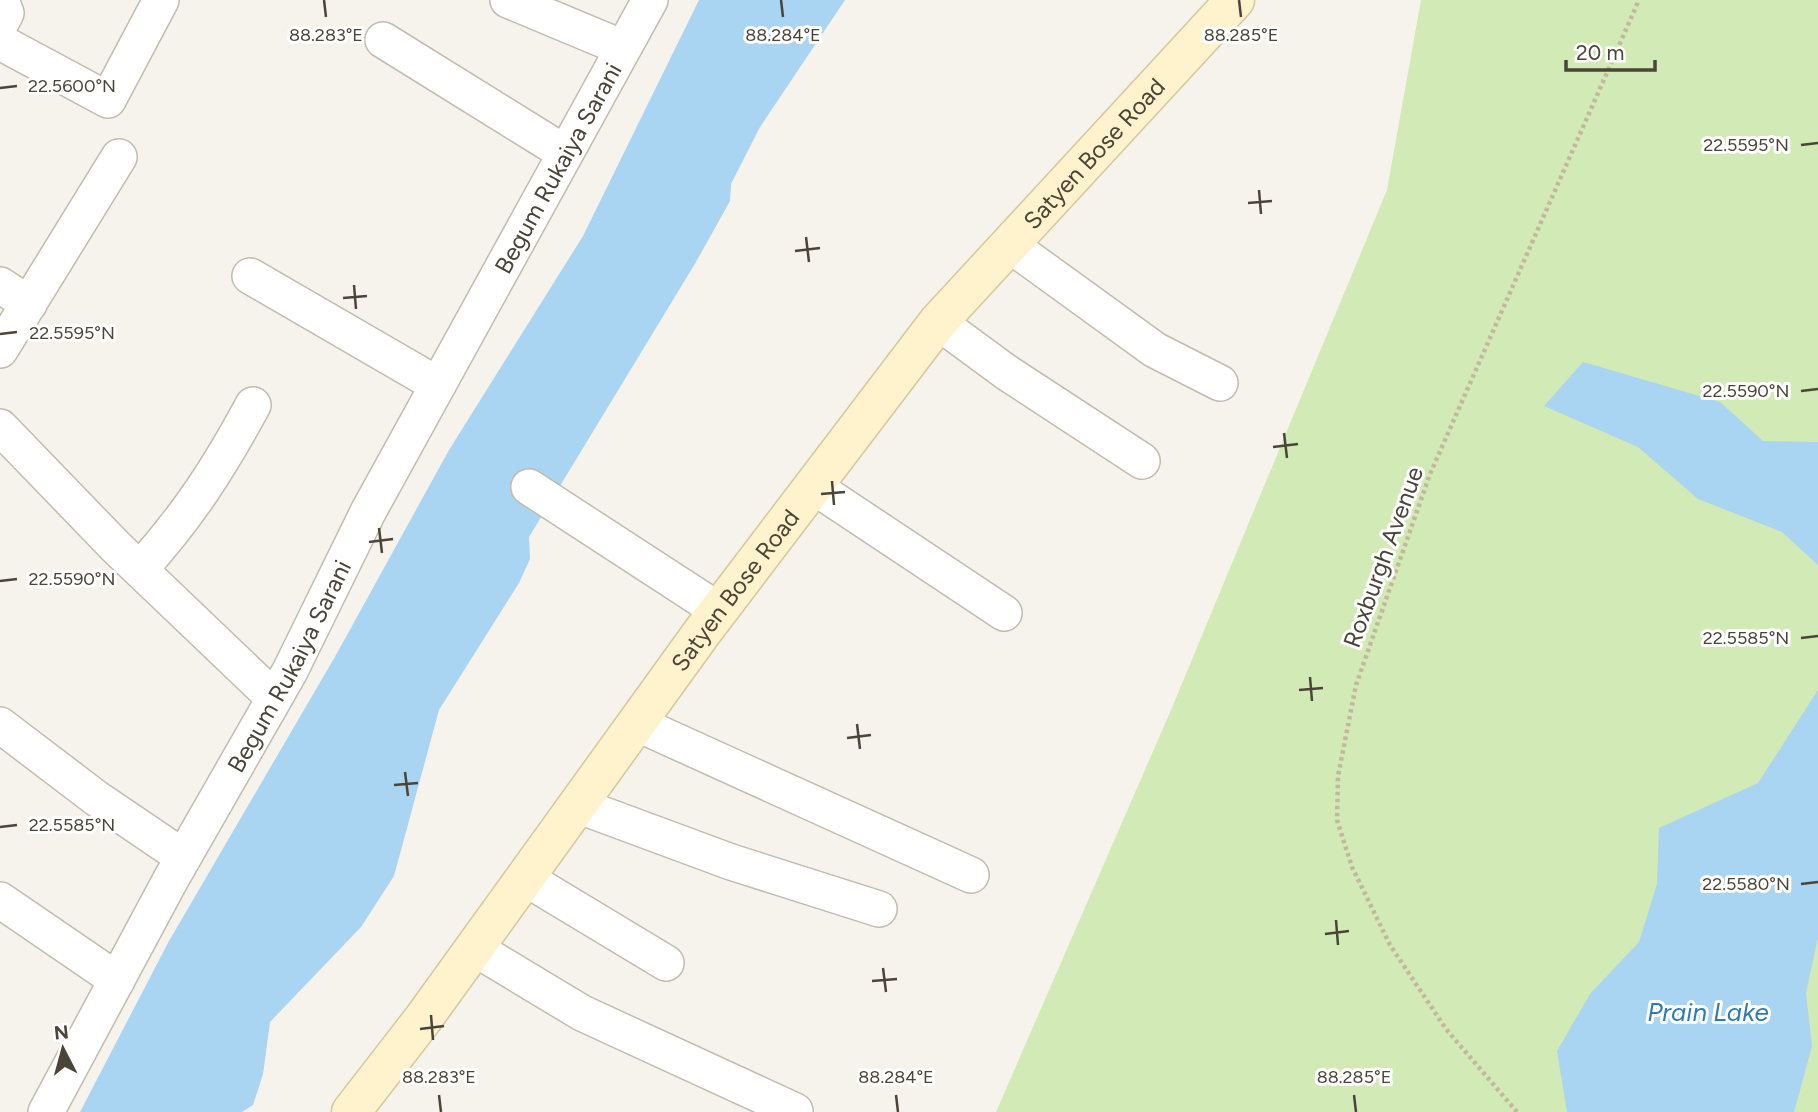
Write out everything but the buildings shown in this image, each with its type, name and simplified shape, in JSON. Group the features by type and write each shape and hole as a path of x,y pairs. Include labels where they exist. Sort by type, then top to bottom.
{"main road":[{"name":"Satyen Bose Road","path":"351,1112 474,948 718,610 938,322 1235,0"}],"street":[{"path":"0,24 6,13 1,0"},
{"path":"0,42 108,100 161,0"},
{"path":"508,0 623,48"},
{"name":"Begum Rukaiya Sarani","path":"46,1112 183,857 274,698 368,512 650,0"},
{"path":"383,40 565,153"},
{"path":"0,350 119,157"},
{"path":"1010,245 1155,350 1220,383"},
{"path":"250,276 438,385"},
{"path":"0,285 29,304"},
{"path":"938,322 1006,372 1142,461"},
{"path":"140,569 181,524 218,470 253,405"},
{"path":"0,427 140,569 274,698"},
{"path":"813,486 1004,613"},
{"path":"529,488 718,610"},
{"path":"636,723 971,875"},
{"path":"0,725 96,798 183,857"},
{"path":"577,805 731,862 879,909"},
{"path":"525,877 666,963"},
{"path":"0,900 117,980"},
{"path":"474,948 582,1013 795,1111"}],"path":[{"name":"Roxburgh Avenue","path":"1517,1112 1446,1029 1390,945 1352,867 1337,820 1338,776 1356,685 1430,474 1639,0"}],"green space":[{"path":"1421,0 1818,0 1818,1112 996,1112 1171,710 1387,190"}],"water":[{"path":"699,0 845,0 760,127 731,184 730,201 696,262 529,537 530,559 519,583 439,710 394,876 361,927 270,1022 263,1074 253,1105 242,1112 80,1112 169,941 336,655 449,450 583,236"},
{"path":"1583,362 1720,402 1763,441 1818,442 1818,565 1782,532 1698,499 1638,447 1544,406"},
{"name":"Prain Lake","path":"1818,690 1818,937 1806,993 1812,1046 1794,1112 1567,1112 1557,1051 1590,994 1639,942 1657,884 1659,828 1758,783"}]}
